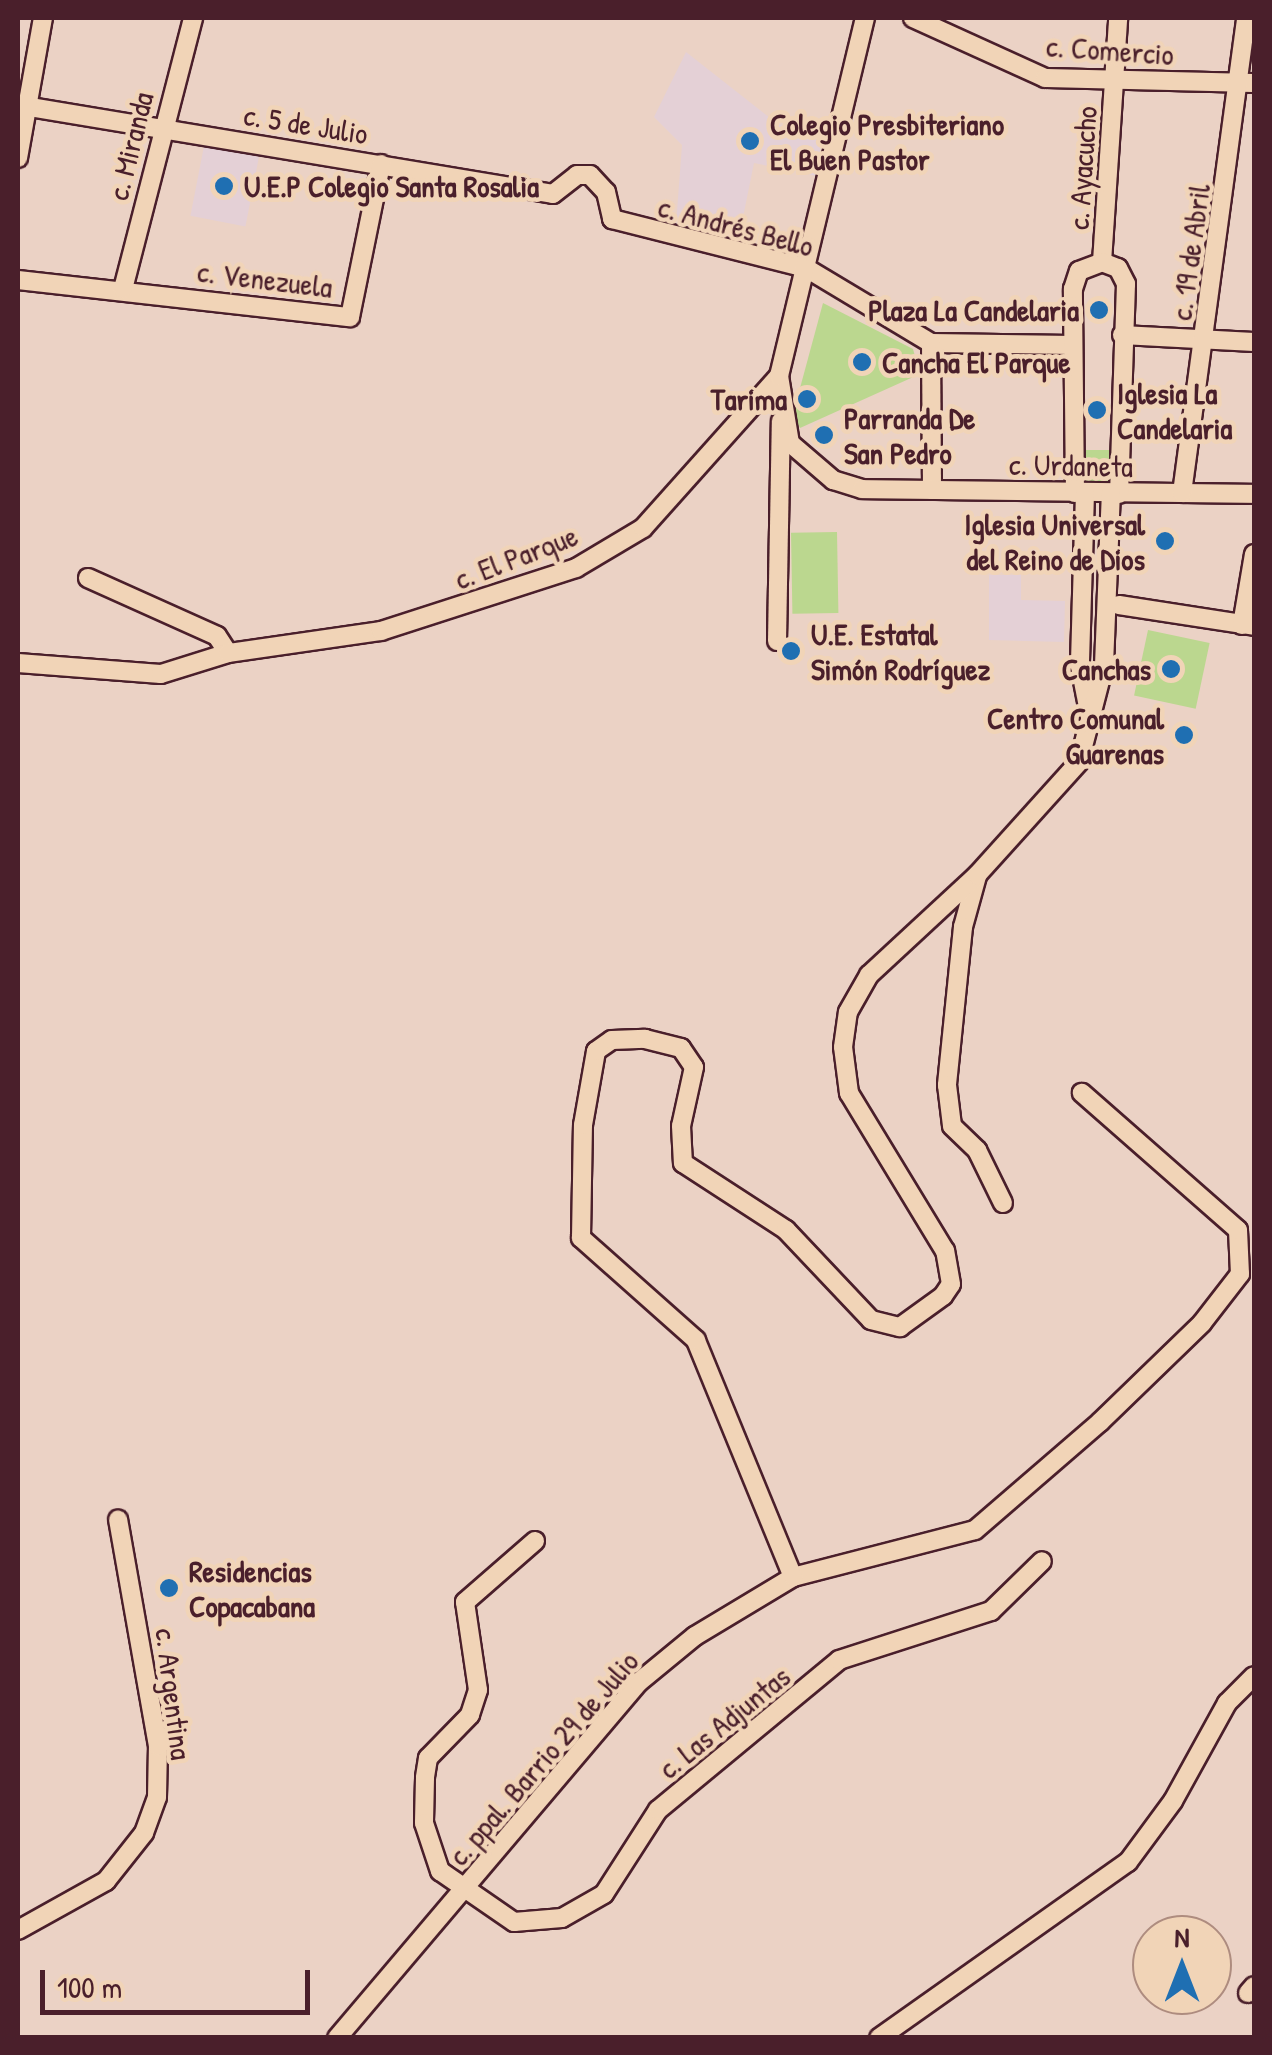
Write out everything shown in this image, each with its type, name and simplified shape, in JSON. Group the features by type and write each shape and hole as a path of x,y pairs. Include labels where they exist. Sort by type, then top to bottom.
{"street":[{"path":"18,158 22,106 42,18"},
{"name":"c. Miranda","path":"123,290 193,18"},
{"name":"c. El Parque","path":"18,664 161,674 228,654 382,631 576,568 643,528 779,376 864,18"},
{"name":"c. Comercio","path":"913,18 1045,78 1247,84"},
{"name":"c. Ayacucho","path":"1102,262 1118,18"},
{"name":"c. 19 de Abril","path":"1182,494 1247,84 1246,18"},
{"name":"c. 5 de Julio","path":"22,106 553,194 578,175"},
{"name":"c. Venezuela","path":"18,280 350,317 381,164"},
{"name":"c. Andrés Bello","path":"578,175 600,183 612,219 806,268 931,343"},
{"name":"c. Ayacucho","path":"1102,262 1124,276 1115,494"},
{"name":"c. Ayacucho","path":"1080,494 1074,276 1102,262"},
{"path":"1122,336 1254,342"},
{"path":"932,490 931,343 1073,345"},
{"name":"c. Urdaneta","path":"779,376 790,444 833,480 862,488 1254,494"},
{"path":"777,641 776,468 782,410"},
{"path":"1080,494 1080,666 1092,728"},
{"path":"793,1577 696,1340 581,1238 578,1204 590,1063 612,1040 645,1039 681,1048 694,1067 681,1126 683,1163 786,1230 870,1320 900,1327 911,1323 943,1296 949,1268 862,1122 849,1093 843,1047 848,1012 867,977 978,875 1061,788 1092,728 1104,666 1115,494"},
{"path":"1118,605 1248,625 1254,554"},
{"path":"88,578 217,636 228,654"},
{"path":"978,875 964,927 947,1085 952,1126 977,1150 1002,1204"},
{"path":"1082,1093 1180,1174 1249,1244"},
{"name":"c. ppal. Barrio 29 de Julio","path":"337,2038 639,1682 695,1636 793,1577 975,1530 1202,1323 1240,1274 1249,1244"},
{"name":"c. Argentina","path":"18,1930 106,1881 144,1833 156,1796 158,1746 118,1520"},
{"name":"c. Las Adjuntas","path":"535,1541 465,1602 478,1690 470,1714 428,1758 424,1823 429,1850 440,1871 514,1922 562,1918 582,1907 618,1877 658,1810 839,1660 991,1612 1042,1560"},
{"path":"879,2038 1128,1862 1173,1801 1227,1703 1254,1676"}],"shaded area":[{"name":"Colegio Presbiteriano El Buen Pastor","path":"686,52 779,125 822,137 816,176 754,163 739,237 676,224 682,145 654,117"},
{"name":"U.E.P Colegio Santa Rosalia","path":"204,146 259,157 245,226 190,216"},
{"path":"989,575 1021,575 1021,600 1065,601 1064,642 989,640"}],"green space":[{"name":"Cancha El Parque","path":"823,303 913,349 920,374 800,428 793,414"},
{"path":"1080,450 1113,450 1113,486 1080,486"},
{"path":"837,532 838,613 792,614 791,533"},
{"name":"Canchas","path":"1148,630 1210,643 1196,709 1134,696"}],"place":[{"name":"Colegio Presbiteriano El Buen Pastor","path":"750,141"},
{"name":"U.E.P Colegio Santa Rosalia","path":"224,186"},
{"name":"Plaza La Candelaria","path":"1099,310"},
{"name":"Cancha El Parque","path":"862,362"},
{"name":"Tarima","path":"807,399"},
{"name":"Iglesia La Candelaria","path":"1097,410"},
{"name":"Parranda De San Pedro","path":"824,435"},
{"name":"Iglesia Universal del Reino de Dios","path":"1165,541"},
{"name":"U.E. Estatal Simón Rodríguez","path":"791,651"},
{"name":"Canchas","path":"1171,669"},
{"name":"Centro Comunal Guarenas","path":"1184,735"},
{"name":"Residencias Copacabana","path":"169,1588"}]}
